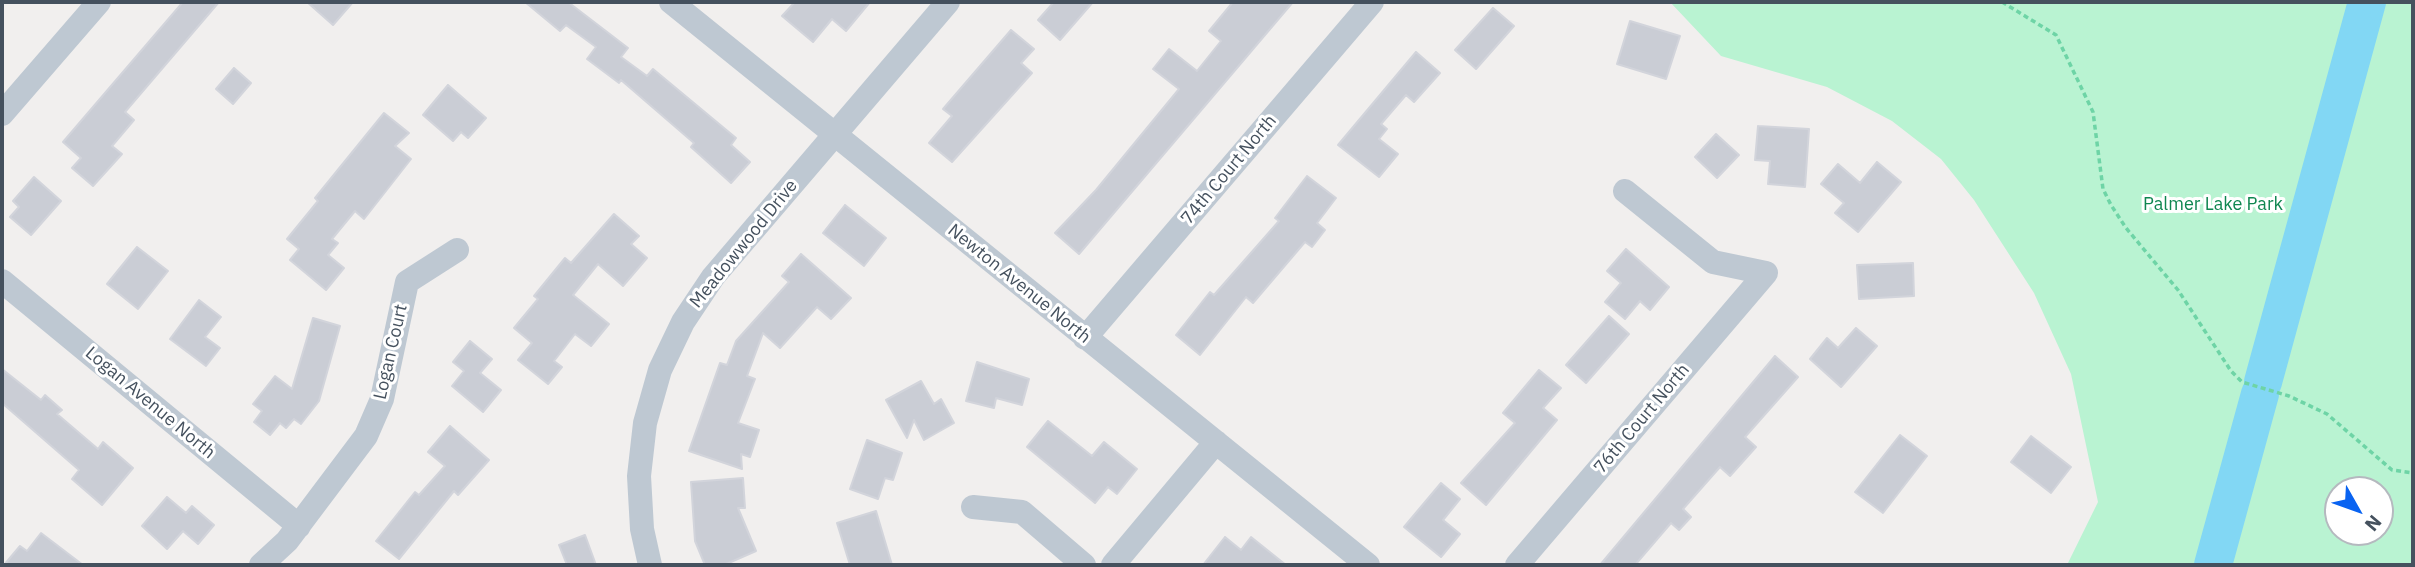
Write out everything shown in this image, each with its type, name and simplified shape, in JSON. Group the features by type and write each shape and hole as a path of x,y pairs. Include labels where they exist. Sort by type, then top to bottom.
{"street":[{"path":"2,114 99,2"},
{"name":"Newton Avenue North","path":"671,2 1368,565"},
{"name":"Meadowwood Drive","path":"650,565 642,529 639,476 645,423 660,370 683,322 713,277 948,2"},
{"name":"74th Court North","path":"1086,338 1372,2"},
{"name":"76th Court North","path":"1517,565 1766,272 1713,262 1625,191"},
{"name":"Logan Court","path":"261,565 299,526 366,436 382,399 407,282 457,250"},
{"name":"Logan Avenue North","path":"2,281 299,526"},
{"path":"1113,565 1216,442"},
{"path":"973,507 1022,512 1084,565"}],"path":[{"path":"2002,2 2056,35 2093,112 2103,189 2111,205 2126,228 2178,290 2231,371 2242,382 2289,396 2327,414 2392,470 2413,473"}],"green space":[{"name":"Palmer Lake Park","path":"1670,2 2413,2 2413,565 2067,565 2098,502 2071,374 2034,293 1974,200 1941,159 1892,121 1827,87 1721,56"}],"building":[{"path":"183,2 219,2 125,112 134,120 112,146 122,154 93,186 72,168 81,158 63,142"},
{"path":"307,2 353,2 333,25"},
{"path":"525,2 568,2 628,48 621,57 647,76 653,69 736,138 731,145 750,162 731,183 691,147 694,143 621,80 619,83 587,59 596,47 566,25 560,31"},
{"path":"795,2 870,2 846,31 832,19 813,42 782,16"},
{"path":"1054,2 1093,2 1060,40 1038,20"},
{"path":"1233,2 1293,2 1079,254 1055,233 1096,190 1179,89 1153,69 1169,49 1197,71 1221,41 1209,31"},
{"path":"1493,8 1514,26 1476,69 1455,50"},
{"path":"1630,21 1680,36 1666,79 1617,64"},
{"path":"1011,30 1034,49 1021,63 1032,73 952,162 929,143 952,116 943,109"},
{"path":"1416,52 1440,73 1414,102 1406,95 1381,124 1387,129 1379,139 1398,154 1379,177 1338,145"},
{"path":"234,68 251,83 233,104 216,89"},
{"path":"448,85 486,118 468,138 461,132 453,141 423,115"},
{"path":"384,113 409,133 395,146 411,159 364,219 355,211 332,239 338,243 328,255 344,268 326,290 290,260 299,249 287,239 318,201 315,198"},
{"path":"1758,126 1809,129 1805,187 1768,184 1770,161 1755,160"},
{"path":"1716,134 1739,155 1717,178 1695,157"},
{"path":"1877,162 1901,182 1858,232 1835,213 1844,203 1821,184 1838,164 1860,183"},
{"path":"1307,176 1336,198 1317,223 1325,230 1312,247 1305,242 1253,303 1246,297 1200,355 1176,335 1210,292 1214,295 1279,221 1275,218"},
{"path":"34,177 61,201 31,235 10,217 19,207 13,201"},
{"path":"845,205 886,238 864,266 823,233"},
{"path":"614,214 639,236 631,244 647,258 623,286 598,264 573,295 609,324 591,346 575,334 554,361 562,367 548,384 518,360 532,343 514,328 538,299 534,296 565,258 571,263"},
{"path":"137,247 168,271 138,309 107,284"},
{"path":"1626,249 1669,287 1650,310 1640,301 1625,319 1605,302 1621,283 1607,271"},
{"path":"801,254 851,298 831,319 817,307 780,348 763,333 747,376 755,379 738,423 759,430 750,457 741,454 742,469 689,451 720,363 727,365 736,341 789,282 782,276"},
{"path":"1913,263 1914,296 1859,299 1857,265"},
{"path":"199,300 221,317 205,337 220,348 206,366 170,339"},
{"path":"1609,316 1629,334 1586,383 1566,365"},
{"path":"313,318 340,326 319,401 301,424 294,419 286,428 280,423 270,435 254,422 262,411 253,404 275,376 292,389"},
{"path":"1856,328 1877,346 1841,387 1810,359 1827,338 1838,348"},
{"path":"470,341 492,359 480,373 501,390 483,412 452,386 464,371 453,362"},
{"path":"1775,356 1798,377 1745,437 1756,447 1730,476 1720,467 1683,509 1691,517 1679,530 1671,523 1635,565 1600,565"},
{"path":"977,362 1029,379 1022,405 996,398 994,408 966,401"},
{"path":"2,369 41,400 45,395 62,410 57,414 98,449 103,442 133,468 102,505 72,479 79,470 2,403"},
{"path":"1539,370 1561,388 1543,408 1557,420 1486,505 1461,483 1515,423 1503,413"},
{"path":"921,381 934,404 941,399 954,423 924,440 914,420 907,438 886,400"},
{"path":"1048,421 1092,456 1104,442 1137,469 1117,494 1108,487 1095,503 1027,447"},
{"path":"450,426 489,460 458,495 454,491 399,559 376,541 415,492 419,495 445,466 428,452"},
{"path":"1900,435 1927,456 1883,513 1855,492"},
{"path":"2031,436 2071,467 2051,493 2011,462"},
{"path":"867,440 902,453 893,480 885,478 878,499 850,489"},
{"path":"743,478 745,508 738,508 756,551 724,565 705,565 695,541 691,482"},
{"path":"1441,483 1460,499 1443,520 1460,534 1441,557 1404,527"},
{"path":"167,497 186,513 192,506 214,525 198,544 183,531 167,549 142,526"},
{"path":"876,511 892,565 850,565 837,523"},
{"path":"41,533 83,565 4,565 20,546 27,551"},
{"path":"585,535 596,565 567,565 559,545"},
{"path":"1225,537 1241,550 1251,537 1286,565 1203,565"}],"waterway":[{"path":"2263,382 2367,2"},
{"path":"2213,565 2260,394"}]}
